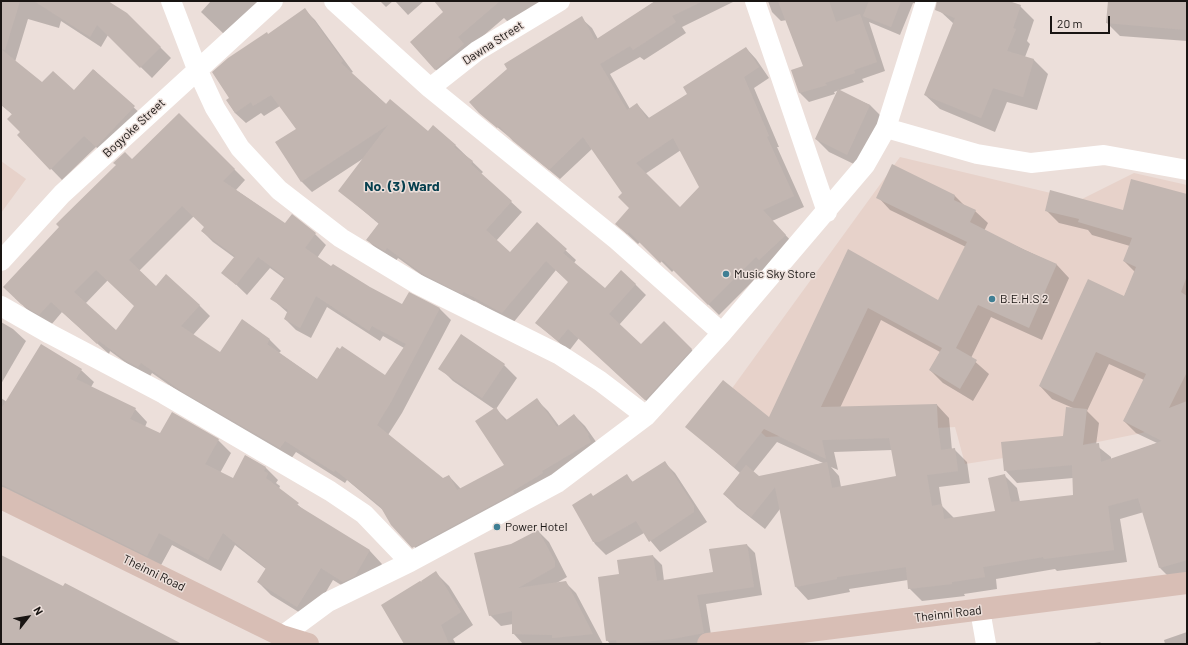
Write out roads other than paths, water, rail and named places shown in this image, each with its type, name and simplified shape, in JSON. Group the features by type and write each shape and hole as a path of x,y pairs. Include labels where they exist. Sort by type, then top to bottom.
{"main road":[{"name":"Theinni Road","path":"1,498 278,640 308,644"},
{"name":"Theinni Road","path":"708,644 1187,583"}],"street":[{"path":"171,1 197,69 215,108 240,148 279,190 341,238 417,284 560,355 600,381 646,416"},
{"name":"Bogyoke Street","path":"1,261 62,194 273,1"},
{"path":"334,1 430,88 617,240 722,333"},
{"name":"Dawna Street","path":"430,88 477,50 560,1"},
{"path":"755,1 827,212"},
{"path":"278,640 328,602 410,562 557,483 646,416 722,333 865,166 886,128 926,1"},
{"path":"886,128 977,154 1031,163 1104,155 1187,170"},
{"path":"1,306 50,334 164,394 330,491 364,514 410,562"},
{"path":"980,610 986,644"}],"place":[{"name":"Music Sky Store","path":"726,274"},
{"name":"B.E.H.S 2","path":"992,299"},
{"name":"Power Hotel","path":"497,527"}],"district":[{"name":"No. (3) Ward","path":"402,186"}]}
